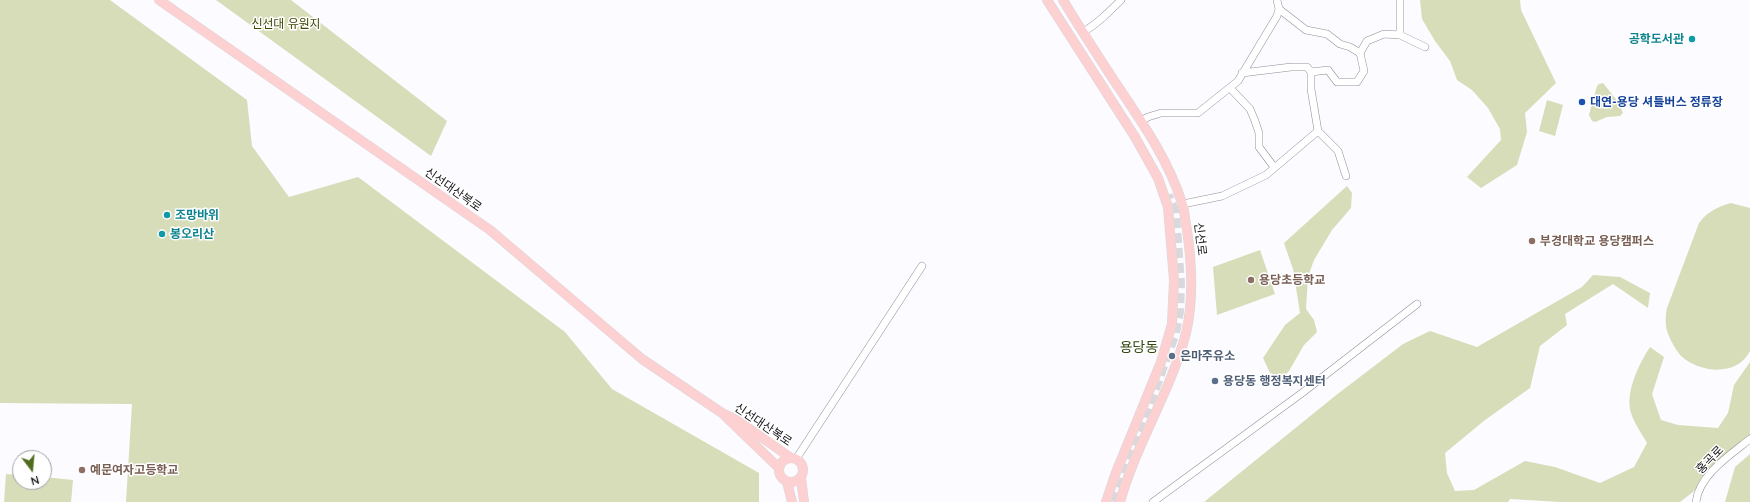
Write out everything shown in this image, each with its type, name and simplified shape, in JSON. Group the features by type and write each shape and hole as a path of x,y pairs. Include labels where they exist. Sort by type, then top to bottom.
{"main road":[{"name":"신선대산복로","path":"159,0 490,230 642,359 722,413 737,420 794,458 803,467 802,478 804,502"},
{"path":"1046,0 1135,137 1161,186 1168,207 1174,280 1172,324 1161,362 1115,475 1106,502"},
{"name":"신선로","path":"1063,0 1082,32 1142,121 1174,182 1182,204 1189,246 1192,281 1191,303 1186,333 1174,366 1126,480 1120,502"},
{"path":"1161,186 1174,182"},
{"name":"신선대산복로","path":"722,413 779,468 782,479 787,482 792,502"},
{"name":"신선대산복로","path":"779,468 781,463 794,458"},
{"path":"787,482 792,483 802,478"}],"street":[{"path":"1082,32 1091,27 1121,0"},
{"path":"1142,121 1148,117 1161,113 1198,113 1238,81 1277,16 1279,9 1278,0"},
{"path":"1400,0 1400,36"},
{"path":"1279,9 1306,30 1327,34 1340,44 1350,47 1360,53"},
{"path":"1310,72 1328,70 1337,82 1357,82 1364,71 1360,53 1367,41 1384,34 1400,36 1425,47"},
{"path":"1242,73 1291,67 1307,67 1310,72 1311,89 1318,131 1338,151 1346,176"},
{"path":"1230,88 1250,110 1256,121 1259,133 1259,147 1274,167"},
{"path":"1182,204 1222,196 1266,175 1318,131"},
{"path":"794,458 922,266"},
{"path":"1153,502 1302,393 1417,304"},
{"name":"홍곡로","path":"1696,502 1697,492 1711,474 1728,456 1750,439"}],"green space":[{"path":"0,0 110,0 247,100 252,146 289,197 358,177 565,332 612,389 759,473 759,502 126,502 132,404 0,403"},
{"name":"신선대 유원지","path":"216,0 291,0 447,121 431,156"},
{"path":"1420,0 1520,0 1521,10 1556,83 1525,113 1527,132 1517,165 1481,188 1467,177 1501,140 1500,129 1488,108 1472,90 1457,80 1450,61 1435,41 1422,19"},
{"path":"1603,83 1619,103 1623,113 1620,116 1607,117 1595,122 1592,121 1589,115 1597,86"},
{"path":"1547,100 1563,105 1555,136 1539,131"},
{"path":"1347,186 1352,193 1351,208 1332,230 1314,260 1308,277 1306,309 1314,320 1317,332 1304,345 1289,371 1283,377 1270,373 1263,358 1285,325 1300,313 1293,269 1284,243"},
{"path":"1731,203 1750,208 1750,351 1744,359 1736,365 1718,370 1708,369 1689,362 1681,356 1668,334 1666,312 1699,223 1713,210"},
{"path":"1260,250 1275,294 1217,315 1213,267"},
{"path":"1593,275 1620,277 1650,293 1648,308 1613,284 1565,314 1567,325 1540,346 1530,388 1485,420 1445,453 1447,473 1455,491 1474,490 1525,461 1555,467 1600,483 1634,467 1647,443 1632,417 1630,396 1634,378 1650,347 1664,357 1652,394 1661,420 1678,425 1718,428 1728,413 1734,385 1750,362 1750,437 1723,457 1693,492 1680,502 1561,502 1510,499 1508,502 1204,502 1335,396 1403,344 1430,331 1477,347 1582,287"},
{"path":"1750,454 1750,502 1725,502 1735,467"},
{"path":"6,474 12,474 12,490 52,490 52,478 73,480 71,502 4,502"}],"tunnel":[{"path":"1114,502 1175,333 1179,312 1180,283 1175,213 1168,195"}],"place":[{"name":"공학도서관","path":"1692,39"},
{"name":"대연-용당 셔틀버스 정류장","path":"1582,102"},
{"name":"조망바위","path":"167,215"},
{"name":"봉오리산","path":"162,234"},
{"name":"부경대학교 용당캠퍼스","path":"1532,241"},
{"name":"용당초등학교","path":"1251,280"},
{"name":"은마주유소","path":"1172,356"},
{"name":"용당동 행정복지센터","path":"1215,381"},
{"name":"예문여자고등학교","path":"82,470"}],"district":[{"name":"용당동","path":"1139,348"}]}
